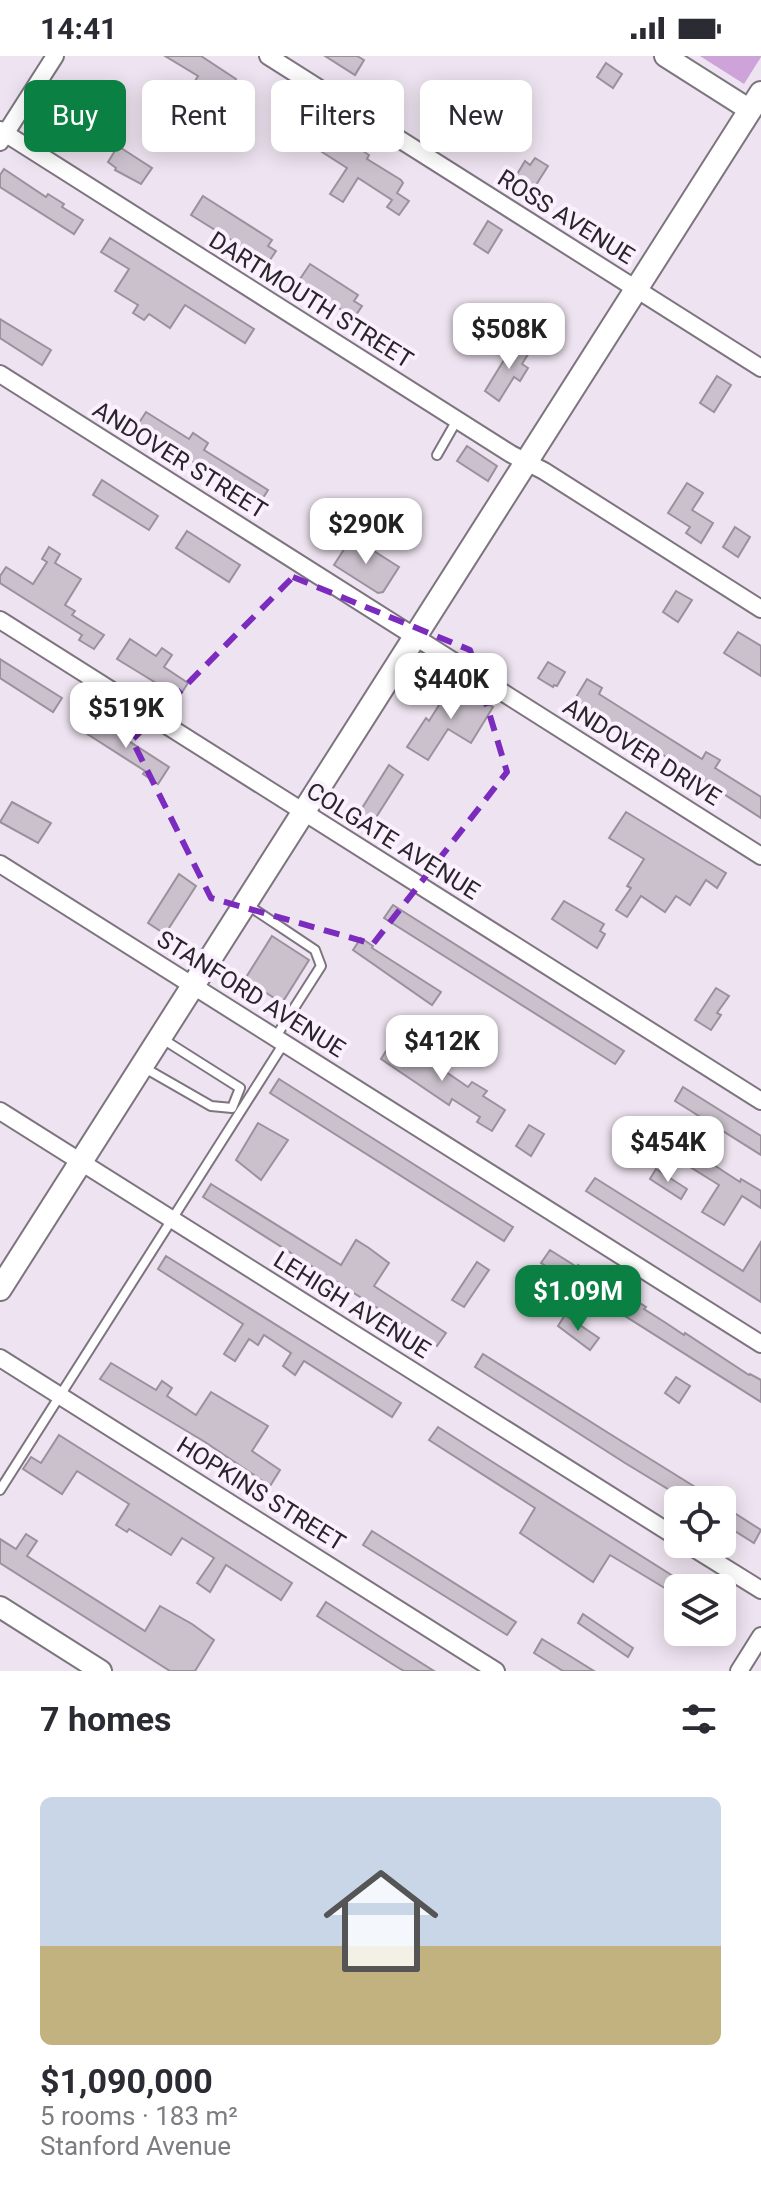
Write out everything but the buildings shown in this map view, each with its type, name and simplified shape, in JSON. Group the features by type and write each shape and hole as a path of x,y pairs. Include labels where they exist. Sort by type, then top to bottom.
{"main road":[{"path":"0,1289 526,461 757,107"}],"street":[{"path":"2,136 55,56"},
{"name":"ROSS AVENUE","path":"268,56 761,368"},
{"path":"665,56 757,107"},
{"name":"DARTMOUTH STREET","path":"2,136 761,609"},
{"name":"ANDOVER STREET","path":"0,374 415,638"},
{"name":"COLGATE AVENUE","path":"0,620 761,1101"},
{"name":"ANDOVER DRIVE","path":"415,638 761,856"},
{"name":"STANFORD AVENUE","path":"0,864 761,1344"},
{"name":"LEHIGH AVENUE","path":"0,1111 664,1529"},
{"name":"HOPKINS STREET","path":"0,1358 496,1671"},
{"path":"710,1558 761,1590"},
{"path":"0,1607 101,1671"},
{"path":"739,1671 761,1636"}],"lane":[{"path":"437,455 457,420"},
{"path":"0,1490 172,1220 321,966 315,950 245,904"},
{"path":"142,1067 211,1106 232,1108 240,1088 160,1038"}],"highlighted area":[{"path":"293,577 470,650 507,772 373,944 211,898 132,740"}],"shaded area":[{"path":"700,56 761,56 761,57 744,84"}]}
